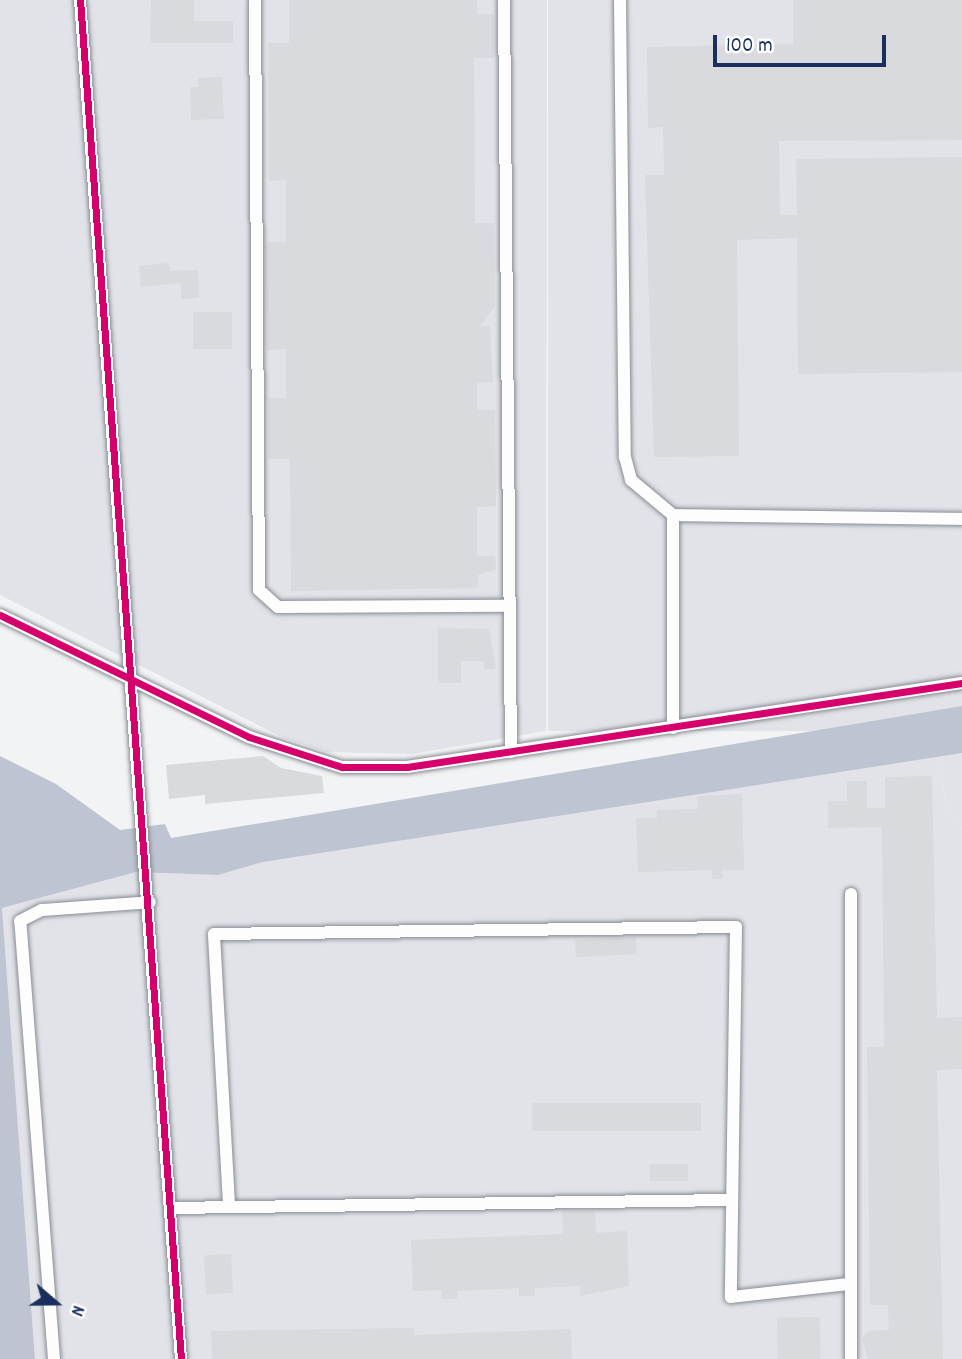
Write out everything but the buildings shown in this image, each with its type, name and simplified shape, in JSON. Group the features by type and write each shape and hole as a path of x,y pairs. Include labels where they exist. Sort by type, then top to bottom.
{"street":[{"path":"80,0 135,681 181,1359"},
{"path":"255,0 260,590 278,607 505,606"},
{"path":"504,0 505,606 511,752"},
{"path":"620,0 625,457 631,480 673,515 962,519"},
{"path":"673,515 673,728"},
{"path":"0,615 135,681 312,762 386,768 511,752 962,683"},
{"path":"851,894 851,1359"},
{"path":"54,1359 20,921 42,910 150,902"},
{"path":"229,1204 214,934 736,927 730,1200 731,1297 849,1284"},
{"path":"171,1208 229,1204 730,1200"}],"shaded area":[{"path":"0,0 547,0 546,731 412,754 327,752 284,738 0,595"},
{"path":"548,0 962,0 962,731 548,731"},
{"path":"962,706 962,753 263,862 218,875 136,872 2,908 35,1359 0,1359 0,756 56,784 120,830 165,824 171,838"},
{"path":"962,753 962,828 946,809 940,756"},
{"path":"940,756 946,809 962,828 962,1359 35,1359 2,908 136,872 218,875 263,862"}],"cycle path":[{"path":"80,0 181,1359"},
{"path":"0,615 249,737 342,767 407,767 962,683"}]}
